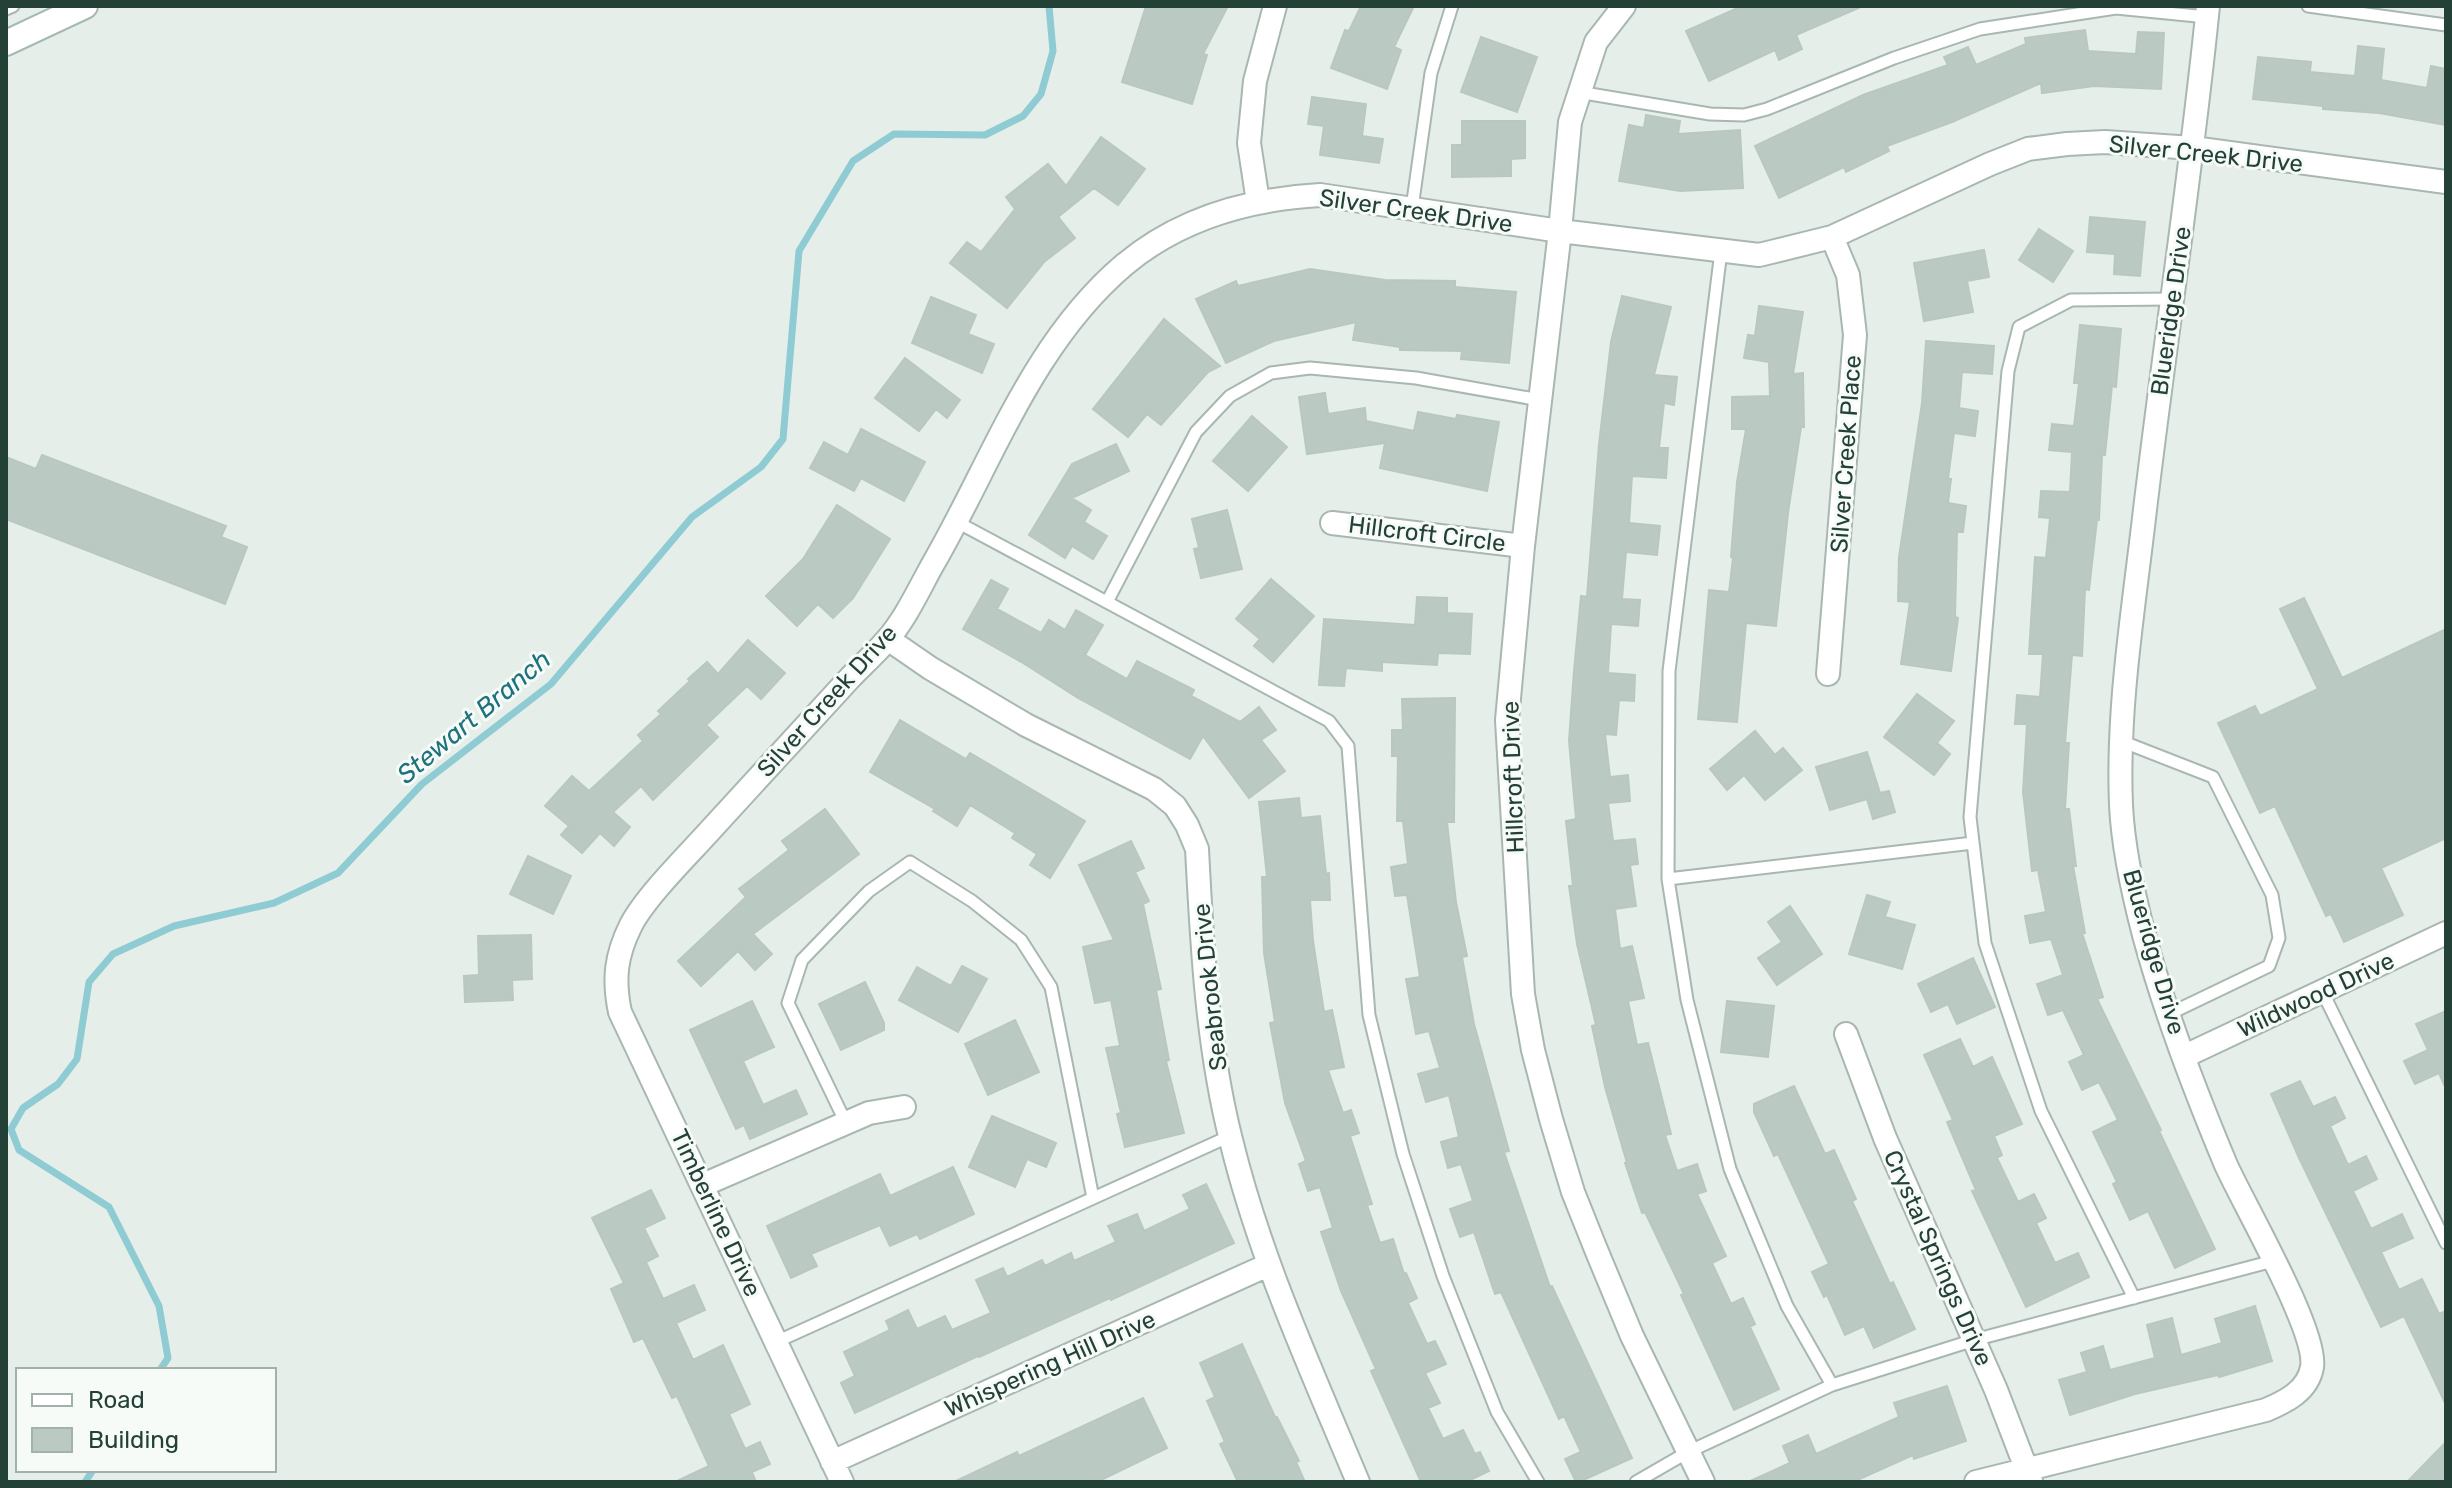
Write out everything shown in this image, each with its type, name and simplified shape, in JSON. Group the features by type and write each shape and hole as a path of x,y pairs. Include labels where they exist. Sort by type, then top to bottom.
{"main road":[{"path":"6,43 85,6"}],"street":[{"path":"1258,202 1249,143 1255,81 1275,6"},
{"name":"Hillcroft Drive","path":"1624,6 1596,42 1570,122 1507,720 1523,994 1533,1050 1573,1192 1632,1336 1703,1482"},
{"name":"Blueridge Drive","path":"1976,1482 2030,1476 2266,1410 2285,1402 2301,1390 2313,1365 2302,1320 2227,1165 2169,1014 2129,870 2121,809 2121,741 2157,405 2193,148 2208,12"},
{"name":"Silver Creek Drive","path":"625,939 633,921 676,868 888,639 957,522 1026,388 1087,300 1125,264 1161,239 1226,209 1286,197 1320,195 1560,231 1759,255 1832,237 2028,149 2105,142 2193,148 2446,182"},
{"name":"Silver Creek Place","path":"1828,674 1855,335 1848,275 1832,237"},
{"name":"Hillcroft Circle","path":"1332,523 1523,546"},
{"name":"Seabrook Drive","path":"888,639 1026,725 1154,789 1175,806 1187,825 1197,849 1210,1024 1230,1136 1268,1265 1358,1482"},
{"name":"Wildwood Drive","path":"2185,1056 2446,933"},
{"name":"Timberline Drive","path":"625,939 614,986 620,1012 837,1472"},
{"name":"Crystal Springs Drive","path":"1846,1034 1891,1152 1996,1390 2030,1476"},
{"path":"703,1185 869,1113 904,1107"},
{"name":"Whispering Hill Drive","path":"837,1472 1268,1265"}],"lane":[{"path":"6,9 13,6"},
{"path":"1412,208 1431,73 1452,6"},
{"path":"2308,6 2446,25"},
{"path":"1578,92 1710,114 1744,115 1980,29 2116,8 2208,12"},
{"path":"1721,251 1669,671 1668,879 1687,1000 1730,1169 1787,1306 1832,1385"},
{"path":"2134,1298 2041,1111 1985,943 1970,817 2008,371 2019,327 2071,300 2173,299"},
{"path":"1107,602 1196,432 1230,396 1271,373 1310,368 1416,378 1540,400"},
{"path":"957,522 1329,721 1348,746 1369,1015 1399,1139 1443,1276 1497,1412 1538,1482"},
{"path":"2121,741 2213,777 2272,895 2279,938 2269,966 2169,1014"},
{"path":"1668,879 1973,843"},
{"path":"846,1123 788,1003 802,960 869,891 910,862 972,901 1021,940 1051,987 1093,1198"},
{"path":"2323,993 2446,1243"},
{"path":"776,1342 1230,1136"},
{"path":"1636,1482 1688,1452 1832,1385 1974,1340 2273,1261"}],"building":[{"path":"1146,6 1228,6 1203,54 1207,55 1192,104 1122,82"},
{"path":"1361,6 1414,6 1394,47 1401,50 1387,89 1331,68 1345,30 1349,31"},
{"path":"1742,6 1863,6 1796,35 1802,49 1779,60 1775,50 1709,81 1686,31"},
{"path":"2085,30 2088,51 2136,54 2138,32 2164,33 2161,89 2094,86 2042,93 2041,83 1887,146 1889,151 1846,172 1844,167 1779,198 1755,146 1863,95 1948,65 1944,57 1968,47 1976,65 2026,44 2025,38"},
{"path":"1481,37 1537,57 1517,112 1461,92"},
{"path":"2358,46 2384,49 2381,80 2427,88 2431,66 2446,69 2446,125 2379,113 2253,99 2258,57 2311,62 2310,72 2355,76"},
{"path":"1312,97 1366,104 1362,136 1383,139 1379,163 1320,155 1324,126 1308,124"},
{"path":"1646,115 1680,121 1678,134 1740,130 1743,188 1680,191 1619,181 1629,125 1644,128"},
{"path":"1462,121 1525,121 1525,158 1511,159 1511,176 1452,177 1452,145 1462,145"},
{"path":"1101,137 1145,169 1118,205 1094,188 1058,217 1075,238 1044,262 1007,308 950,263 967,242 981,252 1015,209 1006,197 1048,164 1066,186"},
{"path":"2090,217 2145,222 2140,276 2114,274 2115,254 2087,252"},
{"path":"2039,229 2073,251 2053,282 2019,260"},
{"path":"1984,250 1989,277 1967,281 1973,312 1924,321 1914,263"},
{"path":"1310,269 1385,280 1455,281 1455,287 1516,292 1509,363 1461,359 1462,351 1400,350 1400,347 1353,340 1356,322 1274,341 1226,363 1196,299 1236,281 1238,286"},
{"path":"1622,296 1671,307 1654,375 1677,377 1674,405 1664,403 1659,448 1668,448 1666,478 1632,476 1629,523 1660,526 1657,555 1626,552 1622,599 1640,600 1638,626 1611,624 1608,673 1635,675 1634,701 1619,700 1616,735 1605,734 1610,777 1628,775 1630,801 1608,803 1613,841 1635,839 1638,864 1630,865 1636,906 1615,909 1620,949 1632,946 1644,998 1628,1001 1637,1045 1648,1043 1671,1134 1665,1135 1677,1171 1697,1164 1706,1191 1697,1194 1726,1256 1712,1263 1731,1304 1743,1298 1755,1324 1750,1327 1779,1389 1734,1410 1681,1295 1684,1294 1645,1212 1642,1213 1625,1163 1592,1026 1596,1025 1577,944 1569,886 1573,886 1566,821 1576,819 1569,741 1574,671 1581,596 1587,597 1611,342"},
{"path":"931,297 976,315 968,334 994,344 982,373 912,343"},
{"path":"1759,306 1803,312 1793,374 1803,373 1804,427 1801,427 1788,513 1776,626 1746,623 1737,722 1698,719 1709,590 1729,592 1733,558 1737,482 1746,429 1732,429 1732,397 1770,396 1769,362 1744,358 1748,335 1755,336"},
{"path":"1164,319 1220,366 1208,372 1161,425 1147,414 1128,437 1093,409"},
{"path":"2080,325 2121,329 2116,387 2112,386 2105,455 2102,455 2099,520 2089,590 2085,589 2082,656 2072,655 2065,743 2069,743 2065,809 2069,809 2076,866 2073,866 2085,933 2082,933 2103,997 2097,999 2215,1249 2175,1268 2148,1211 2130,1220 2113,1184 2117,1182 2093,1132 2118,1120 2099,1082 2082,1090 2069,1062 2084,1055 2063,1010 2048,1015 2037,984 2063,975 2051,939 2030,943 2025,916 2046,912 2038,870 2032,871 2023,792 2027,724 2015,724 2017,695 2040,697 2043,654 2029,654 2035,557 2046,558 2050,518 2039,517 2041,491 2070,492 2072,452 2049,450 2052,424 2074,426 2079,383 2074,383"},
{"path":"1926,341 1994,346 1992,374 1962,372 1959,408 1978,411 1975,436 1954,433 1948,479 1951,479 1948,503 1966,506 1963,532 1957,532 1955,617 1958,618 1951,671 1901,664 1910,602 1898,601 1899,557 1922,403"},
{"path":"905,358 960,400 947,418 936,409 919,431 875,398"},
{"path":"1325,393 1328,414 1365,408 1366,421 1414,431 1418,412 1499,422 1487,491 1380,468 1385,443 1307,454 1299,397"},
{"path":"1252,416 1287,447 1248,491 1213,461"},
{"path":"861,429 925,462 904,501 861,478 854,491 810,468 824,442 848,455"},
{"path":"1116,444 1129,471 1072,498 1091,510 1084,522 1107,536 1093,559 1072,546 1065,558 1029,535 1072,464"},
{"path":"42,455 226,526 221,537 247,547 225,604 6,519 6,457 36,469"},
{"path":"837,505 890,539 853,598 833,618 818,604 797,626 766,596 803,559"},
{"path":"1227,510 1242,569 1201,578 1194,549 1199,548 1192,519"},
{"path":"1271,579 1314,616 1273,662 1254,646 1260,639 1236,619"},
{"path":"991,580 1008,589 997,609 1041,633 1049,620 1065,630 1076,610 1103,625 1085,655 1127,679 1137,661 1194,690 1191,696 1240,722 1259,707 1276,730 1261,740 1285,771 1249,798 1203,736 1190,759 1078,698 963,629"},
{"path":"1417,597 1447,598 1447,613 1472,614 1470,654 1438,653 1437,665 1382,662 1382,671 1346,668 1344,686 1319,685 1324,619 1415,625"},
{"path":"2304,598 2342,678 2446,629 2446,838 2381,868 2403,915 2344,942 2331,914 2326,916 2275,806 2260,813 2218,723 2255,706 2260,716 2318,689 2280,609"},
{"path":"748,640 785,673 761,699 747,686 706,725 718,737 653,800 641,786 613,812 630,827 614,846 600,833 582,853 561,835 569,826 545,806 572,776 589,791 643,741 638,735 661,714 658,711 690,681 688,679 707,662 718,674"},
{"path":"1917,694 1954,721 1937,743 1950,754 1934,775 1884,737"},
{"path":"1455,698 1454,822 1447,822 1456,902 1467,956 1462,957 1474,1024 1509,1151 1504,1152 1550,1287 1632,1458 1579,1482 1576,1482 1565,1459 1581,1452 1564,1416 1559,1419 1501,1292 1495,1294 1474,1232 1460,1237 1450,1209 1473,1201 1461,1164 1448,1168 1441,1142 1459,1137 1449,1095 1426,1102 1418,1074 1440,1068 1429,1031 1416,1034 1406,979 1420,977 1407,895 1395,896 1391,867 1408,864 1403,821 1397,821 1398,756 1392,756 1392,730 1403,730 1402,699"},
{"path":"900,720 966,759 970,753 1085,821 1050,878 1030,865 1037,854 1012,838 1015,833 970,805 957,826 933,811 935,809 870,772"},
{"path":"1755,731 1775,755 1783,748 1802,770 1765,800 1744,775 1727,790 1710,769"},
{"path":"1867,752 1880,793 1889,791 1895,812 1873,819 1867,799 1830,810 1816,767"},
{"path":"1299,798 1301,818 1320,816 1326,874 1329,873 1330,900 1310,900 1324,1012 1332,1010 1344,1067 1328,1070 1343,1113 1351,1110 1359,1133 1350,1136 1372,1204 1367,1205 1380,1243 1393,1239 1404,1274 1417,1298 1408,1303 1427,1344 1435,1341 1446,1364 1425,1373 1440,1403 1428,1408 1443,1439 1463,1430 1475,1454 1480,1452 1489,1471 1466,1482 1421,1482 1371,1371 1376,1369 1341,1291 1321,1232 1333,1228 1320,1187 1308,1191 1299,1164 1306,1161 1285,1103 1270,1023 1275,1022 1264,953 1262,877 1267,877 1259,802"},
{"path":"825,809 859,854 753,934 772,954 755,970 738,951 701,986 678,961 746,897 739,889 789,850 782,841"},
{"path":"1131,841 1144,868 1135,872 1149,901 1143,904 1161,989 1156,990 1169,1060 1166,1061 1184,1133 1125,1147 1117,1114 1121,1113 1106,1048 1120,1046 1111,1000 1095,1003 1083,947 1114,940 1079,865"},
{"path":"528,856 571,876 553,914 510,894"},
{"path":"1867,895 1890,902 1885,917 1915,925 1902,969 1849,954"},
{"path":"1790,906 1822,954 1777,985 1758,958 1782,942 1768,922"},
{"path":"531,935 532,979 512,980 513,1000 465,1002 464,976 479,975 478,936"},
{"path":"1973,958 1995,1007 1957,1024 1948,1004 1931,1012 1918,984"},
{"path":"962,966 987,979 958,1032 899,1000 917,967 951,986"},
{"path":"865,982 884,1023 884,1030 841,1050 819,1004"},
{"path":"752,1001 774,1047 743,1061 763,1105 796,1090 807,1114 750,1139 744,1125 736,1129 690,1030"},
{"path":"1727,1001 1774,1006 1768,1057 1721,1052"},
{"path":"2446,1011 2446,1089 2439,1073 2415,1084 2404,1061 2428,1050 2416,1024"},
{"path":"1015,1020 1039,1072 988,1095 965,1044"},
{"path":"1960,1039 1973,1067 1992,1057 2022,1124 1994,1136 2002,1155 1997,1158 2018,1202 2034,1194 2046,1218 2036,1223 2055,1263 2078,1253 2089,1277 2026,1307 1972,1191 1976,1190 1947,1122 1953,1120 1924,1055"},
{"path":"2300,1081 2313,1107 2335,1097 2345,1118 2330,1126 2348,1165 2366,1156 2377,1179 2353,1191 2371,1229 2402,1214 2413,1238 2381,1252 2399,1290 2422,1279 2439,1314 2446,1311 2446,1405 2404,1316 2381,1327 2299,1158 2271,1094"},
{"path":"1794,1086 1825,1154 1834,1150 1856,1199 1852,1201 1890,1284 1893,1282 1915,1329 1874,1348 1864,1326 1845,1335 1827,1295 1824,1297 1812,1272 1829,1264 1778,1154 1774,1156 1754,1112 1754,1104"},
{"path":"992,1116 1056,1143 1046,1167 1027,1159 1015,1187 969,1167"},
{"path":"953,1167 974,1214 920,1239 917,1234 890,1246 880,1225 811,1254 817,1266 791,1278 767,1226 880,1174 890,1196"},
{"path":"1206,1184 1234,1243 855,1413 841,1383 855,1376 844,1352 890,1330 886,1321 908,1310 917,1329 945,1316 952,1330 991,1313 976,1280 1003,1268 1007,1277 1042,1260 1045,1266 1071,1253 1074,1261 1116,1242 1108,1226 1137,1214 1144,1231 1190,1209 1183,1195"},
{"path":"651,1190 665,1218 644,1228 658,1256 646,1262 663,1299 694,1285 705,1310 676,1323 693,1360 723,1345 750,1404 729,1414 745,1449 760,1442 770,1464 752,1472 756,1482 675,1482 709,1466 677,1396 672,1398 643,1338 634,1342 611,1289 624,1283 592,1218"},
{"path":"2255,1306 2272,1361 2219,1377 2135,1394 2070,1415 2059,1380 2087,1372 2081,1353 2103,1346 2110,1370 2155,1358 2147,1325 2172,1318 2181,1355 2222,1343 2215,1319"},
{"path":"1242,1344 1299,1461 1296,1462 1305,1482 1238,1482 1220,1444 1225,1442 1207,1401 1215,1397 1200,1363"},
{"path":"1947,1386 1966,1441 1914,1459 1913,1455 1853,1482 1748,1482 1790,1463 1783,1446 1808,1435 1816,1454 1899,1417 1894,1403"},
{"path":"1143,1398 1167,1448 1097,1482 954,1482 1017,1452 1019,1456"},
{"path":"2446,1442 2446,1482 2407,1482"}],"waterway":[{"name":"Stewart Branch","path":"161,1368 168,1358 159,1306 109,1207 19,1150 11,1129 23,1108 58,1084 77,1059 89,982 113,954 174,926 274,903 338,873 422,784 551,684 692,517 761,467 783,439 799,251 853,161 894,134 985,135 1023,116 1041,94 1053,51 1049,6"},
{"name":"Stewart Branch","path":"85,1482 92,1472"}]}
